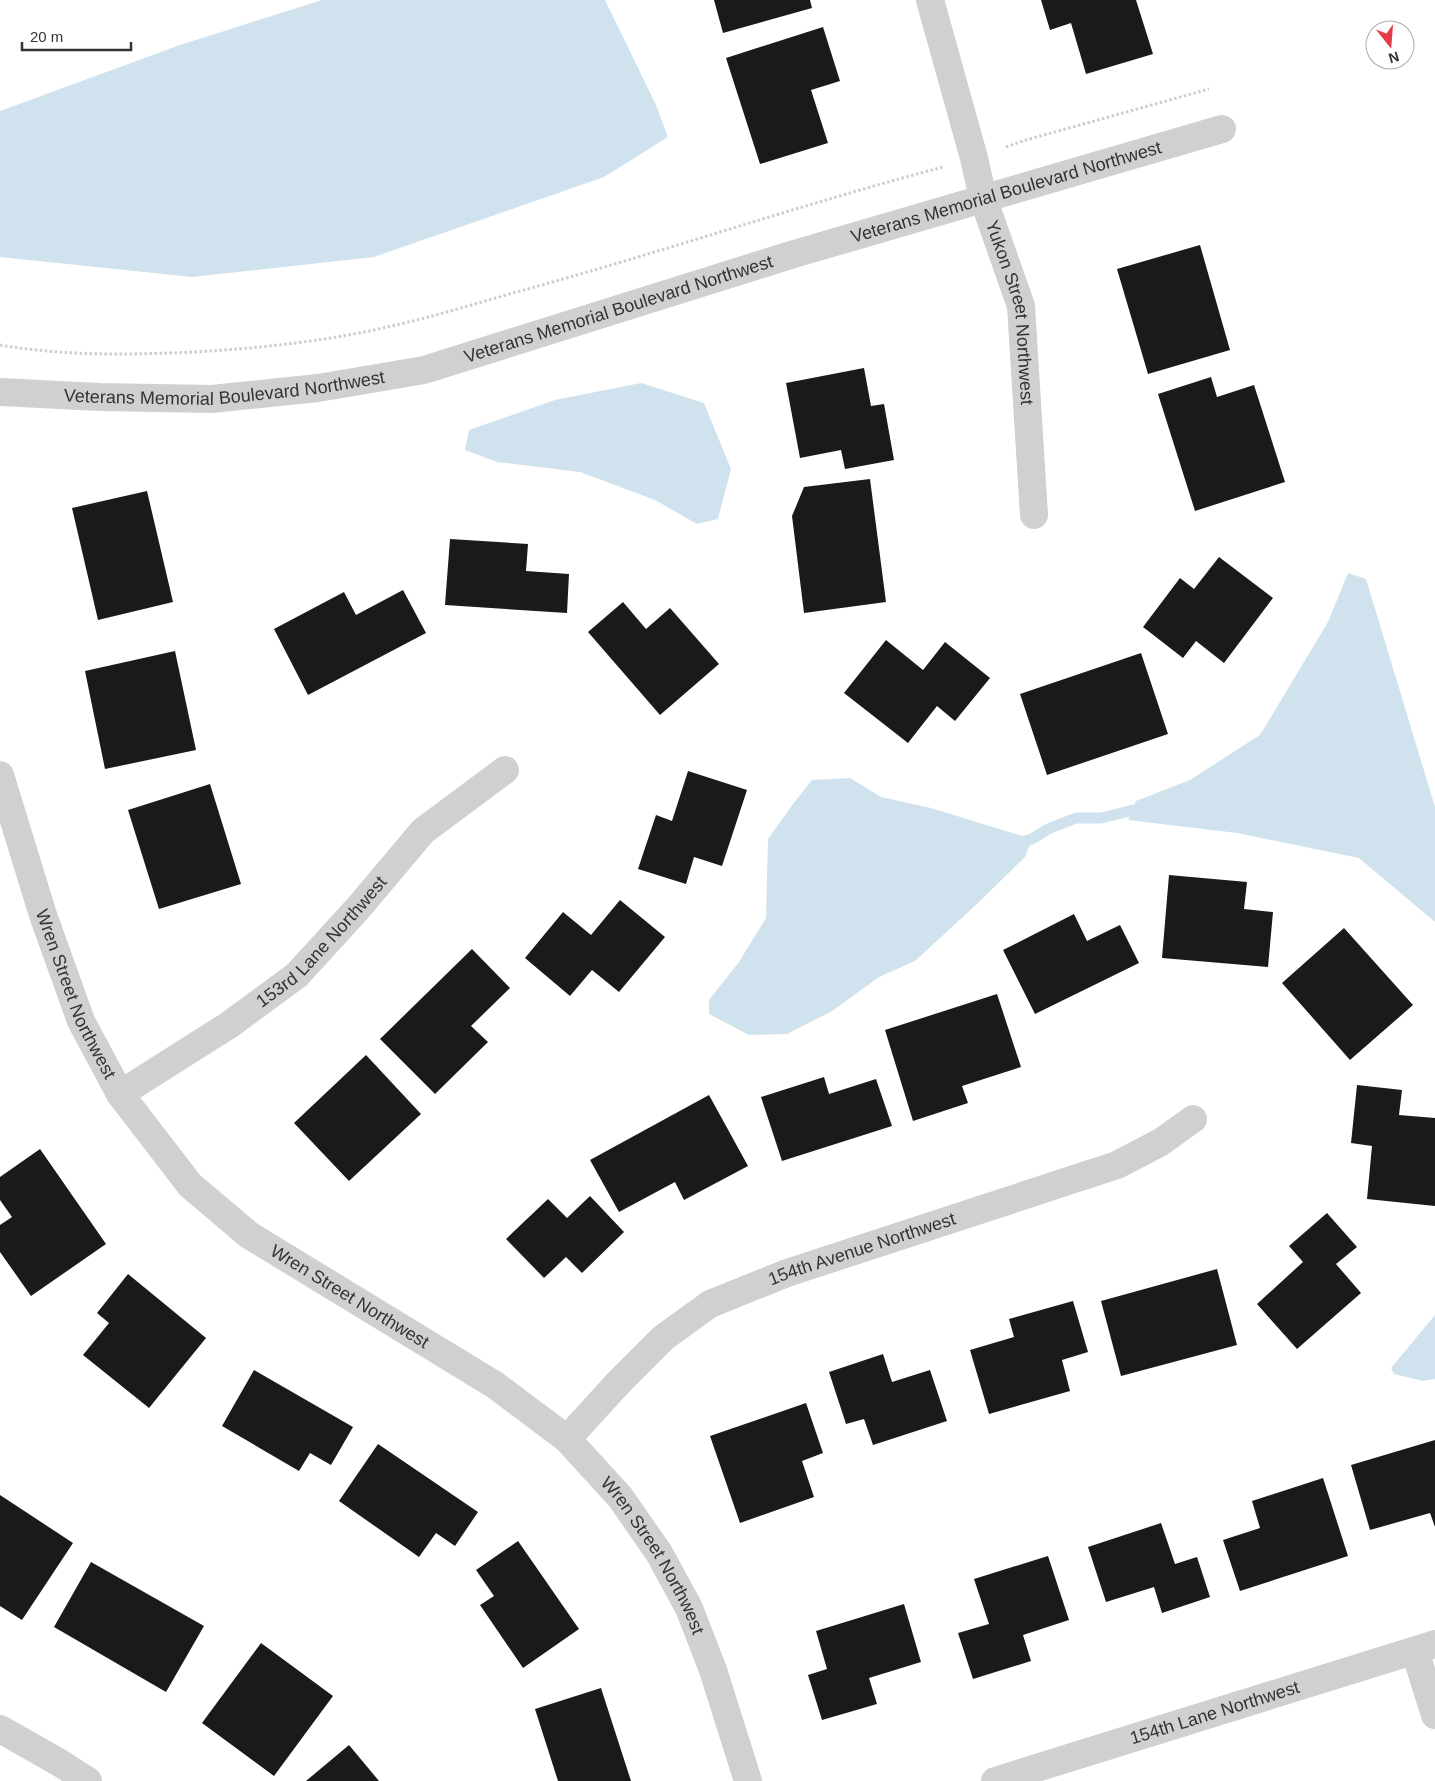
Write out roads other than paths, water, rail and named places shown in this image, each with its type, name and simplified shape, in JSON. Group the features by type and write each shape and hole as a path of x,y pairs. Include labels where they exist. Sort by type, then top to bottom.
{"street":[{"name":"Yukon Street Northwest","path":"930,0 974,158 982,198 1022,306 1034,514"},
{"name":"Veterans Memorial Boulevard Northwest","path":"0,392 99,397 212,399 318,388 424,370 794,254 1222,129"},
{"name":"153rd Lane Northwest","path":"120,1094 229,1025 297,975 359,907 423,831 504,770"},
{"name":"Wren Street Northwest","path":"0,775 43,915 81,1021 120,1094 190,1185 249,1234 495,1385 567,1439 620,1497 659,1553 689,1608 713,1670 748,1781"},
{"name":"154th Avenue Northwest","path":"567,1439 619,1382 664,1338 710,1304 787,1273 1117,1165 1162,1142 1193,1119"},
{"path":"1425,1647 1435,1715"},
{"name":"154th Lane Northwest","path":"995,1781 1425,1647"},
{"path":"0,1729 55,1772 88,1781"}],"water":[{"path":"322,0 605,0 656,105 668,137 604,177 374,257 192,277 0,257 0,111 180,45"},
{"path":"641,383 704,403 731,469 718,519 697,524 655,500 580,472 497,462 465,450 469,430 555,400"},
{"path":"1348,573 1366,579 1435,807 1435,922 1359,858 1237,833 1128,820 1136,801 1190,780 1260,735 1328,622"},
{"path":"850,778 881,797 931,808 1032,839 1025,857 915,961 879,977 832,1011 787,1034 749,1035 709,1014 709,1000 739,962 766,918 768,839 812,780"},
{"path":"1435,1315 1435,1379 1423,1381 1394,1374 1391,1368"}],"waterway":[{"path":"1018,843 1032,839 1048,829 1076,818 1101,818 1146,807"}]}
